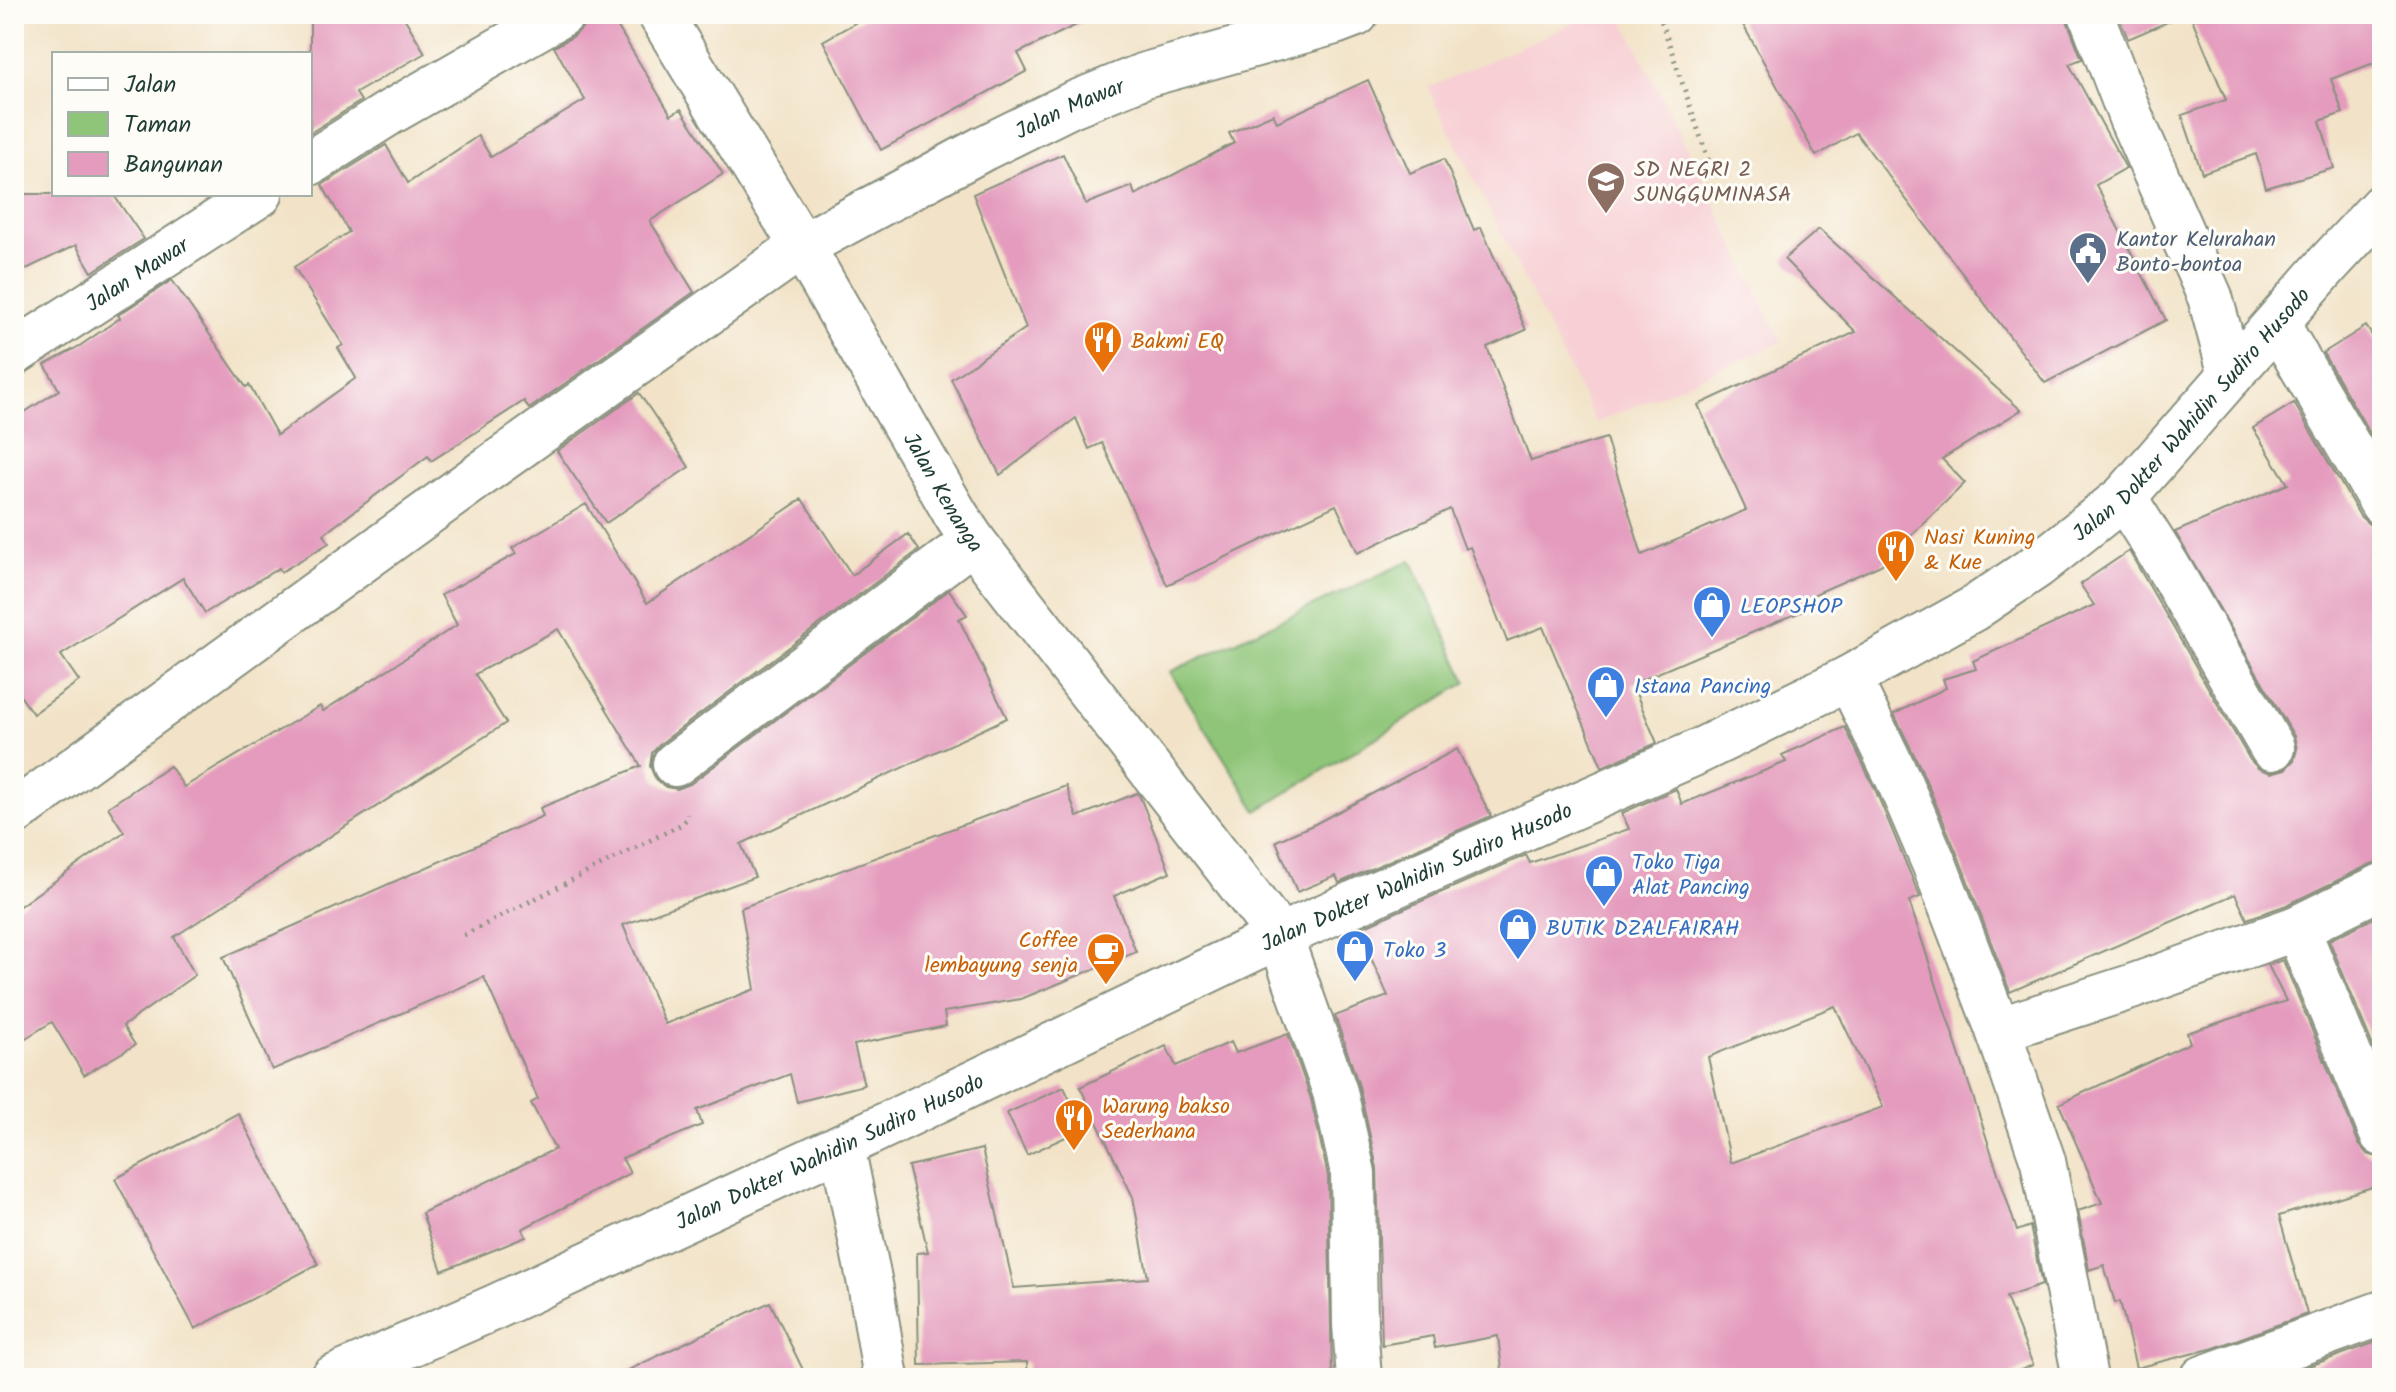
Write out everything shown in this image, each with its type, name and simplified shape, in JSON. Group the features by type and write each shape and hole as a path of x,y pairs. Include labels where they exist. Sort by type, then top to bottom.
{"street":[{"path":"312,162 389,113 562,14"},
{"name":"Jalan Kenanga","path":"660,14 802,246 973,541 1280,936 1335,1092 1353,1173 1355,1325 1359,1378"},
{"name":"Jalan Mawar","path":"14,813 802,246 1071,105 1145,75 1356,14"},
{"path":"2091,14 2131,118 2210,297 2231,375"},
{"name":"Jalan Mawar","path":"14,353 257,196"},
{"name":"Jalan Dokter Wahidin Sudiro Husodo","path":"333,1378 495,1307 842,1146 1280,936 1693,754 1849,678 1973,609 2037,566 2124,497 2382,206"},
{"path":"2277,324 2382,503"},
{"path":"2124,497 2272,748"},
{"path":"675,764 973,541"},
{"path":"1849,678 1898,779 1936,868 1998,1030 2043,1161 2085,1378"},
{"path":"1998,1030 2297,928 2382,886"},
{"path":"2297,928 2382,1134"},
{"path":"842,1146 886,1378"},
{"path":"2203,1378 2382,1313"}],"path":[{"path":"1659,14 1709,162"},
{"path":"464,935 682,824 687,818 687,810 668,776 675,764"}],"shaded area":[{"name":"SD NEGRI 2 SUNGGUMINASA","path":"1593,14 1621,14 1782,342 1596,423 1428,88"}],"green space":[{"path":"1411,560 1467,682 1257,811 1170,672"}],"building":[{"path":"310,14 402,14 425,53 356,93 361,101 312,132"},
{"path":"587,14 610,14 671,115 681,109 723,174 650,221 694,292 529,409 524,401 431,461 428,456 324,534 329,543 281,572 279,568 205,613 183,578 61,655 79,681 33,714 14,687 14,419 59,390 45,365 81,345 120,318 118,315 172,280 246,387 249,385 277,435 356,378 338,348 343,345 294,267 349,232 322,185 386,145 408,183 478,136 491,157 585,100 554,47 583,27"},
{"path":"871,14 1099,14 1018,53 1027,71 881,150 823,41"},
{"path":"1737,14 2067,14 2082,59 2069,64 2126,168 2096,185 2166,320 2045,383 1856,133 1816,156"},
{"path":"2118,14 2186,14 2128,39"},
{"path":"2190,14 2382,14 2382,60 2331,79 2343,113 2320,121 2334,168 2266,188 2256,154 2202,173 2182,115 2226,100"},
{"path":"1368,80 1410,173 1444,159 1474,230 1481,227 1526,330 1487,347 1531,461 1606,438 1642,555 1746,510 1698,405 1856,332 1784,259 1819,229 2021,410 1942,459 1965,483 1881,565 1808,597 1812,607 1632,684 1657,743 1602,767 1543,627 1507,641 1470,547 1465,549 1450,509 1358,553 1336,505 1167,585 1102,443 1089,449 1076,418 1000,475 951,379 1026,328 973,194 1063,154 1086,204 1132,186 1135,195 1234,143 1229,133 1273,114 1277,122"},
{"path":"14,194 114,196 144,239 92,272 76,245 14,275"},
{"path":"2366,326 2382,351 2382,454 2323,353"},
{"path":"639,393 689,467 606,523 557,451"},
{"path":"2294,403 2360,516 2370,525 2382,528 2382,861 2287,905 2247,919 2235,894 2010,992 1959,858 1894,714 1946,688 1943,679 1976,669 1973,661 2094,605 2080,584 2129,551 2250,760 2259,769 2271,773 2285,769 2294,760 2297,749 2294,736 2175,532 2288,484 2253,428"},
{"path":"802,499 852,575 908,534 919,550 660,744 652,753 650,766 656,780 666,787 677,789 690,784 949,590 967,615 959,619 1007,718 741,844 755,877 623,925 665,1024 755,989 741,908 1066,786 1077,817 1137,793 1140,797 1170,872 1114,896 1136,952 1021,999 944,1012 946,1026 854,1045 864,1085 797,1102 790,1074 697,1110 702,1125 622,1158 630,1173 522,1229 526,1237 442,1271 422,1213 555,1149 531,1103 538,1099 484,977 272,1070 223,957 543,816 540,808 641,766 558,629 475,674 506,723 174,937 195,975 123,1026 135,1045 84,1075 52,1022 14,1045 14,910 124,832 108,807 170,766 184,787 320,706 323,711 457,625 441,595 516,554 512,548 586,504 647,603"},
{"path":"1845,727 1875,789 1920,897 1909,901 2017,1231 2030,1226 2042,1285 2006,1297 2033,1365 2002,1378 1503,1378 1498,1336 1435,1348 1433,1336 1382,1345 1377,1168 1359,1086 1335,1016 1388,996 1358,929 1526,855 1530,863 1629,829 1622,813 1676,789 1682,804 1786,762 1782,755","holes":["1835,1006 1883,1107 1731,1163 1708,1057"]},
{"path":"1457,749 1491,816 1339,883 1336,876 1297,892 1276,841 1315,824"},
{"path":"2382,914 2382,1068 2329,940"},
{"path":"2283,960 2359,1144 2367,1154 2382,1158 2382,1184 2279,1216 2307,1314 2214,1348 2136,1368 2120,1301 2115,1303 2104,1265 2089,1270 2078,1211 2102,1203 2059,1104 2190,1043 2187,1033 2286,1001 2268,965"},
{"path":"1288,1034 1311,1099 1328,1176 1332,1378 1028,1378 1027,1362 919,1365 917,1253 928,1252 908,1166 982,1149 1014,1288 1148,1278 1133,1197 1080,1087 1166,1046 1176,1066 1231,1042 1236,1053"},
{"path":"1064,1087 1083,1129 1027,1155 1007,1113"},
{"path":"238,1113 318,1264 195,1329 115,1179"},
{"path":"770,1302 807,1378 612,1378"},
{"path":"2382,1340 2382,1378 2276,1378"}],"place":[{"name":"SD NEGRI 2 SUNGGUMINASA","path":"1606,215"},
{"name":"Kantor Kelurahan Bonto-bontoa","path":"2088,285"},
{"name":"Bakmi EQ","path":"1103,374"},
{"name":"Nasi Kuning & Kue","path":"1896,583"},
{"name":"LEOPSHOP","path":"1712,639"},
{"name":"Istana Pancing","path":"1606,719"},
{"name":"Toko Tiga Alat Pancing","path":"1604,908"},
{"name":"BUTIK DZALFAIRAH","path":"1518,961"},
{"name":"Toko 3","path":"1355,983"},
{"name":"Coffee lembayung senja","path":"1106,986"},
{"name":"Warung bakso Sederhana","path":"1074,1152"}]}
